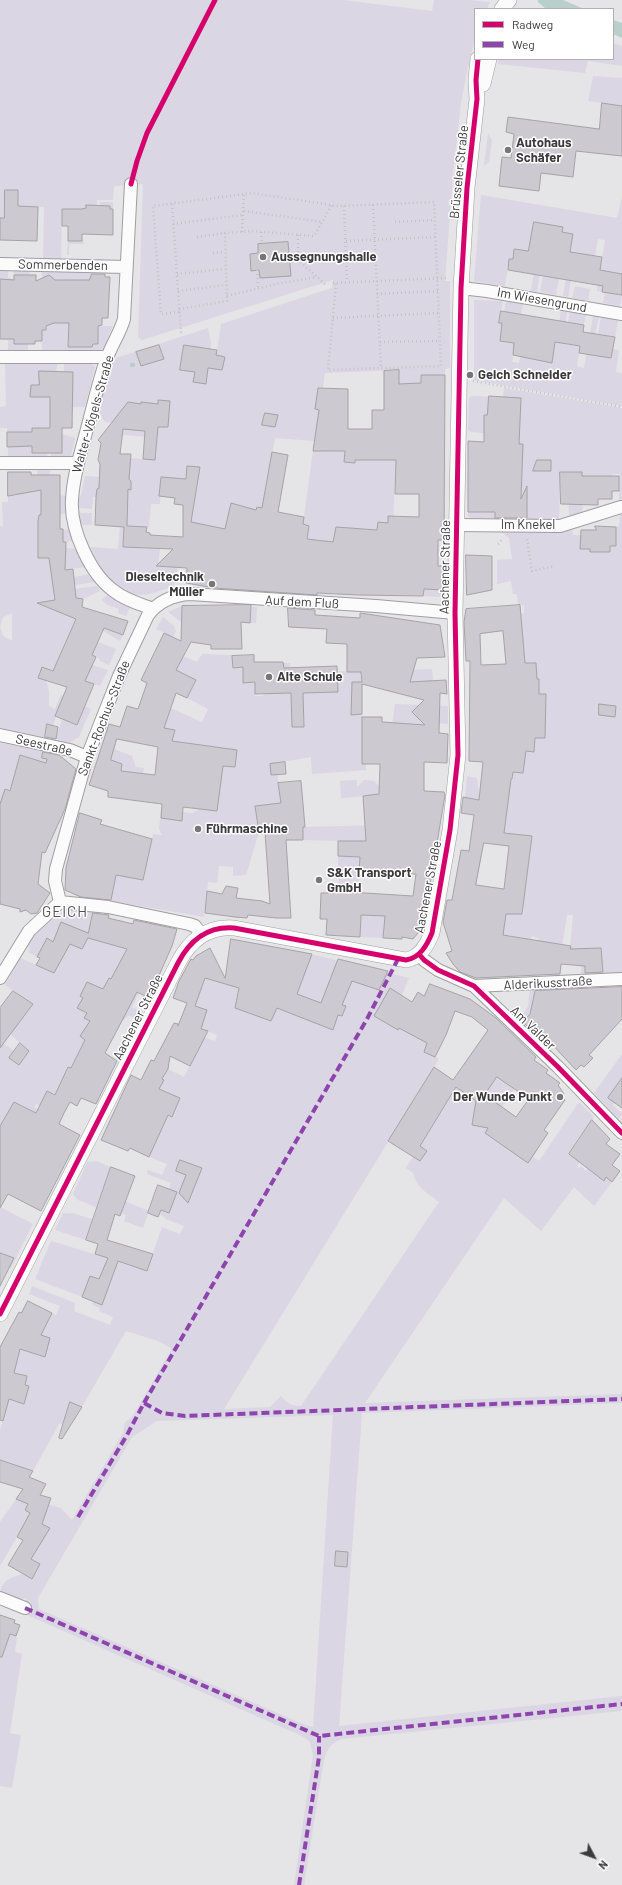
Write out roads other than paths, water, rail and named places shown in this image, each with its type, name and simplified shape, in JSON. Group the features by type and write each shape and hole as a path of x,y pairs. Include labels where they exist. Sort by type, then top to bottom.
{"street":[{"name":"Brüsseler Straße","path":"461,288 467,188 477,100 476,80 478,60"},
{"name":"Brüsseler Straße","path":"477,100 484,82 489,60"},
{"name":"Walter-Vögels-Straße","path":"131,184 124,319 121,329 107,357 78,463 72,498 72,512 75,528 89,559 99,575 112,590 126,598 153,609"},
{"name":"Sommerbenden","path":"0,264 126,267"},
{"name":"Im Wiesengrund","path":"461,288 622,314"},
{"name":"Aachener Straße","path":"0,1314 182,955 202,934 220,928 234,928 401,960 411,959 419,954 426,945 433,928 454,803 458,741 455,613 461,288"},
{"path":"0,357 107,357"},
{"path":"0,463 78,463"},
{"name":"Im Knekel","path":"456,525 560,526 621,507"},
{"name":"Auf dem Fluß","path":"153,609 168,599 190,594 376,606 455,613"},
{"name":"Sankt-Rochus-Straße","path":"60,902 55,881 56,870 87,756 119,676 148,615 153,609"},
{"name":"Seestraße","path":"0,735 70,750 87,756"},
{"path":"0,978 29,931 60,902 108,907 189,924 195,926 202,934"},
{"name":"Am Valder","path":"419,954 424,960 438,970 474,986 558,1067 622,1132"},
{"name":"Alderikusstraße","path":"474,986 622,980"},
{"path":"0,1598 25,1608"}],"place":[{"name":"Autohaus Schäfer","path":"508,150"},
{"name":"Aussegnungshalle","path":"263,257"},
{"name":"Geich Schneider","path":"470,375"},
{"name":"Dieseltechnik Müller","path":"212,584"},
{"name":"Alte Schule","path":"269,677"},
{"name":"Führmaschine","path":"198,829"},
{"name":"S&K Transport GmbH","path":"319,880"},
{"name":"Der Wunde Punkt","path":"560,1097"}],"district":[{"name":"GEICH","path":"65,912"}]}
